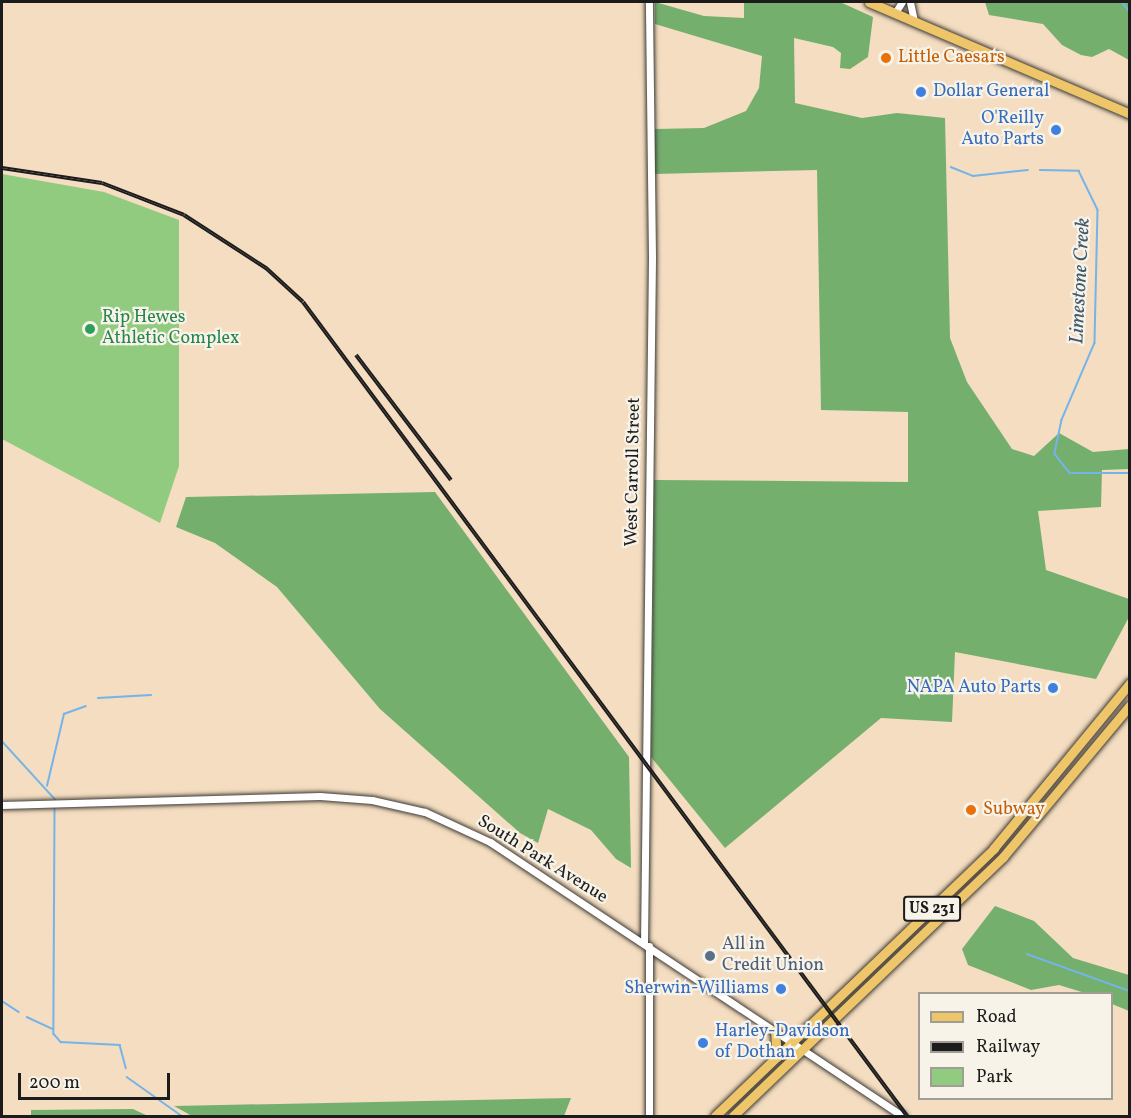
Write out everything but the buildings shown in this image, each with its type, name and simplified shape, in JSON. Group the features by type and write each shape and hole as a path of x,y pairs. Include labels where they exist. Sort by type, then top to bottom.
{"main road":[{"path":"869,2 885,4 895,13 1130,114"},
{"name":"US 231","path":"715,1116 993,848 1036,802 1130,683"},
{"path":"1118,699 1129,706"},
{"name":"US 231","path":"733,1116 1003,857 1046,810 1129,706"},
{"path":"1036,802 1046,810"},
{"path":"993,848 1003,857"},
{"path":"775,1030 777,1057"},
{"path":"749,1084 758,1093"}],"street":[{"name":"West Carroll Street","path":"649,2 652,256 646,944 649,1116"},
{"path":"895,13 902,2"},
{"path":"910,2 914,21"},
{"name":"South Park Avenue","path":"2,805 312,796 396,804 475,832 903,1116"}],"green space":[{"path":"655,2 704,16 744,18 744,2 840,2 873,17 868,57 850,69 840,68 841,53 833,47 794,38 795,103 862,118 897,113 945,118 950,338 967,382 1012,449 1034,456 1059,433 1093,452 1129,449 1129,469 1102,470 1101,507 1038,511 1046,570 1129,599 1129,617 1096,679 955,652 952,722 881,718 725,848 651,757 654,480 908,482 908,412 821,410 817,170 654,174 655,129 704,128 746,111 759,88 762,56 655,24"},
{"path":"985,2 1129,2 1129,60 1109,49 1092,57 1081,55 1062,45 1043,24 989,15"},
{"name":"Rip Hewes Athletic Complex","path":"2,174 104,192 179,220 179,466 160,523 2,439"},
{"path":"435,492 629,757 631,868 616,859 591,830 548,809 538,843 520,833 380,709 277,587 215,543 176,527 186,497"},
{"path":"995,906 1034,921 1073,958 1129,975 1129,1011 1113,1004 1113,992 1082,992 1059,985 1031,990 968,965 962,949"},
{"path":"571,1098 564,1116 192,1116 174,1106"},
{"path":"133,1109 148,1116 31,1116 31,1110"}],"waterway":[{"path":"1122,2 1130,12"},
{"name":"Limestone Creek","path":"951,167 973,176 1028,170"},
{"name":"Limestone Creek","path":"1040,170 1079,171 1098,210 1095,343 1062,420 1055,454 1070,473 1130,473"},
{"path":"98,698 151,695"},
{"path":"47,786 64,714 86,706"},
{"path":"2,741 55,799"},
{"path":"55,809 54,1034 61,1042 120,1045 126,1068"},
{"path":"1027,954 1130,991"},
{"path":"2,1001 19,1012"},
{"path":"27,1017 53,1029"},
{"path":"127,1077 182,1116"}],"railway":[{"path":"2,168 102,183 184,215 266,268 303,302 907,1116"},
{"path":"356,355 451,480"}],"place":[{"name":"Little Caesars","path":"886,58"},
{"name":"Dollar General","path":"921,92"},
{"name":"O'Reilly Auto Parts","path":"1056,130"},
{"name":"Rip Hewes Athletic Complex","path":"90,329"},
{"name":"NAPA Auto Parts","path":"1053,688"},
{"name":"Subway","path":"971,810"},
{"name":"All in Credit Union","path":"710,956"},
{"name":"Sherwin-Williams","path":"781,989"},
{"name":"Harley-Davidson of Dothan","path":"703,1043"}]}
